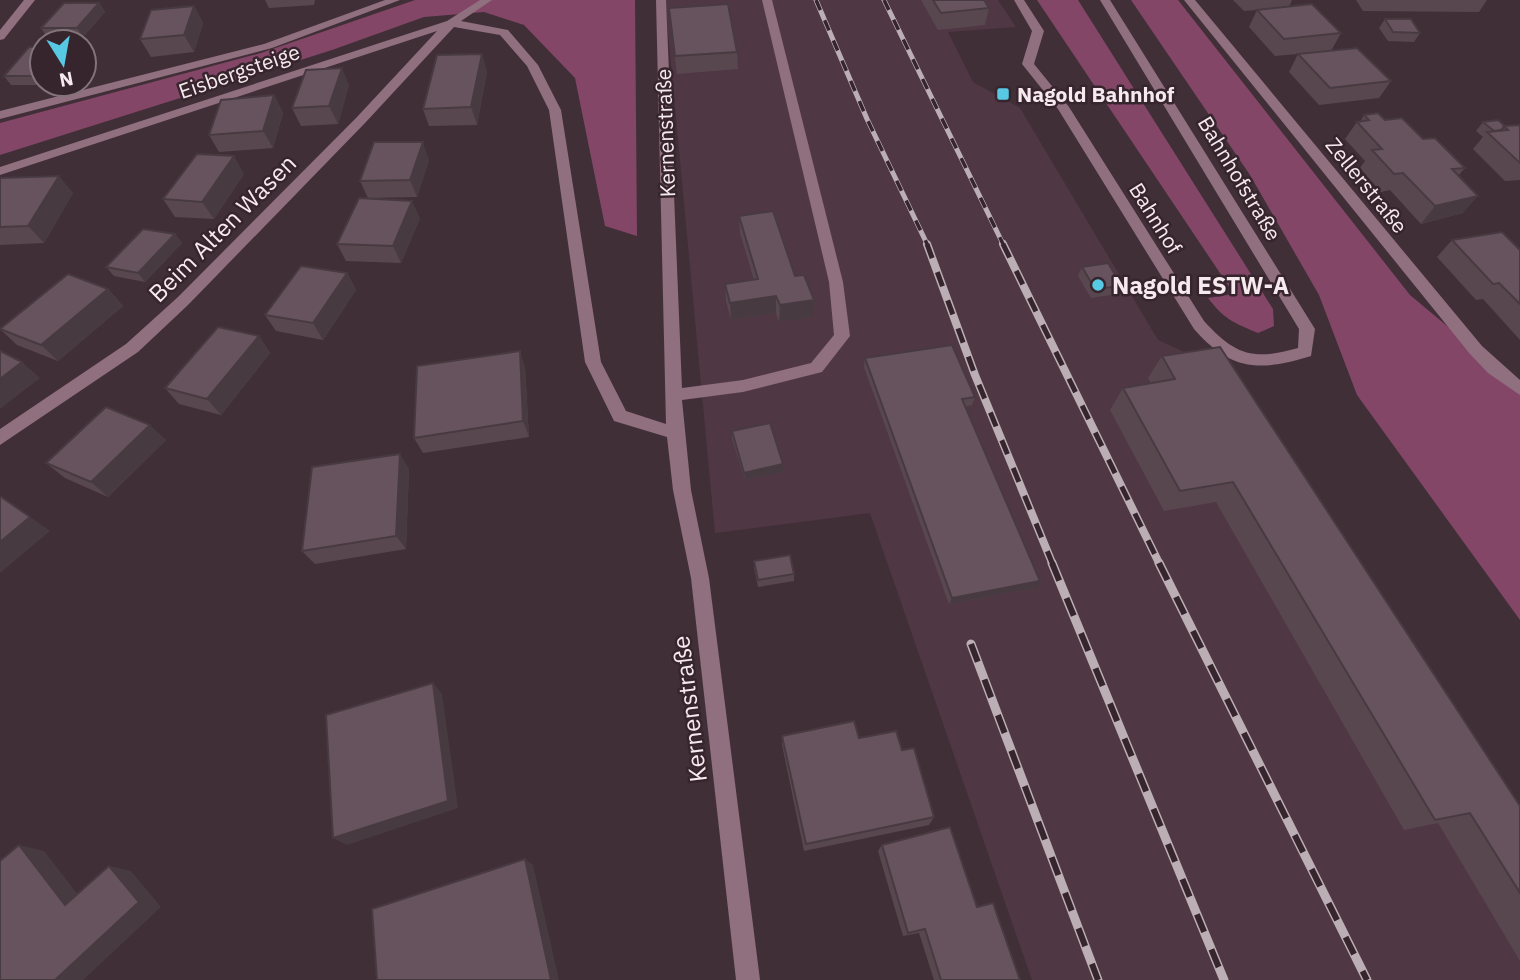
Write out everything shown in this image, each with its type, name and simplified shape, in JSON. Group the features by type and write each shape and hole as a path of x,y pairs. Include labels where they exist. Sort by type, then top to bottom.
{"street":[{"path":"0,37 30,0"},
{"name":"Eisbergsteige","path":"0,115 268,46 393,0"},
{"name":"Eisbergsteige","path":"0,171 451,23 487,0"},
{"name":"Kernenstraße","path":"661,0 674,433 682,490 700,578 748,980"},
{"path":"673,395 743,386 816,368 842,336 836,282 767,0"},
{"name":"Bahnhof","path":"1019,0 1038,31 1028,64 1063,107 1199,325 1216,346 1234,357 1270,363"},
{"name":"Bahnhofstraße","path":"1105,0 1307,329 1305,352 1270,363"},
{"name":"Zellerstraße","path":"1189,0 1476,350 1502,377 1520,389"},
{"path":"451,23 505,32 532,65 555,110 593,362 620,416 674,433"},
{"name":"Beim Alten Wasen","path":"0,438 132,348 183,301 361,120 451,23"}],"shaded area":[{"path":"415,0 635,0 637,236 605,226 575,78 524,25 484,12 424,17 332,50 0,155 0,123 261,53"},
{"path":"665,0 998,0 1016,27 948,32 973,82 1020,108 1158,340 1195,357 1520,837 1520,980 1032,980 870,513 715,533"},
{"path":"1037,0 1078,0 1273,309 1274,326 1258,333 1225,316 1208,298 1234,294"},
{"path":"1131,0 1178,0 1410,295 1520,387 1520,620 1357,395 1319,295 1250,175"}],"building":[{"path":"933,0 984,0 989,8 941,13"},
{"path":"64,3 99,3 77,28 41,28"},
{"path":"728,4 737,52 675,56 669,8"},
{"path":"1312,4 1341,33 1284,39 1257,10"},
{"path":"194,6 184,35 140,39 151,10"},
{"path":"1385,19 1411,19 1420,33 1393,32"},
{"path":"28,48 28,76 4,76"},
{"path":"1357,48 1391,81 1330,88 1298,54"},
{"path":"482,54 471,107 423,109 437,55"},
{"path":"342,68 329,106 292,108 306,70"},
{"path":"274,95 263,131 209,135 221,100"},
{"path":"1378,113 1385,120 1402,118 1423,139 1435,138 1465,168 1452,169 1478,196 1435,206 1403,173 1394,174 1372,150 1382,149 1357,122 1369,120 1364,115"},
{"path":"1498,120 1505,126 1501,130 1494,131 1483,122"},
{"path":"1520,125 1520,163 1487,132 1508,130 1504,126"},
{"path":"374,142 423,142 410,180 360,181"},
{"path":"197,154 234,156 202,202 163,199"},
{"path":"59,176 28,226 0,227 0,178"},
{"path":"359,198 412,201 393,246 337,244"},
{"path":"773,211 795,276 804,275 814,300 780,305 776,296 730,303 725,284 758,279 739,216"},
{"path":"143,229 175,234 138,273 106,267"},
{"path":"1502,232 1520,250 1520,304 1499,283 1493,284 1452,240"},
{"path":"1108,263 1122,286 1095,289 1082,267"},
{"path":"301,266 347,273 313,323 265,315"},
{"path":"68,274 108,289 41,345 0,329"},
{"path":"218,327 259,336 207,399 165,388"},
{"path":"952,345 975,397 962,399 1040,581 952,598 865,358"},
{"path":"1220,347 1520,806 1520,893 1470,813 1435,820 1233,482 1180,491 1123,388 1175,379 1162,356"},
{"path":"0,351 22,362 0,379"},
{"path":"520,351 523,421 414,438 417,366"},
{"path":"106,407 150,425 91,482 46,463"},
{"path":"770,423 783,464 744,473 732,431"},
{"path":"400,454 396,536 302,551 312,467"},
{"path":"0,496 30,517 0,542"},
{"path":"790,555 794,574 758,580 754,561"},
{"path":"433,683 448,801 333,838 326,715"},
{"path":"854,721 859,738 896,731 902,750 914,748 934,817 806,844 782,736"},
{"path":"950,827 977,907 993,903 1020,980 941,980 925,929 908,933 882,845"},
{"path":"19,845 65,905 109,866 139,902 55,980 0,980 0,861"},
{"path":"525,859 551,980 377,980 372,909"}],"railway":[{"path":"816,0 867,119 928,246"},
{"path":"884,0 1004,246"},
{"path":"927,244 975,375 1053,565"},
{"path":"1003,244 1160,565"},
{"path":"1052,563 1224,980"},
{"path":"1159,563 1367,980"},
{"path":"971,644 1098,980"}],"place":[{"name":"Nagold Bahnhof","path":"1003,94"},
{"name":"Nagold ESTW-A","path":"1098,285"}]}
